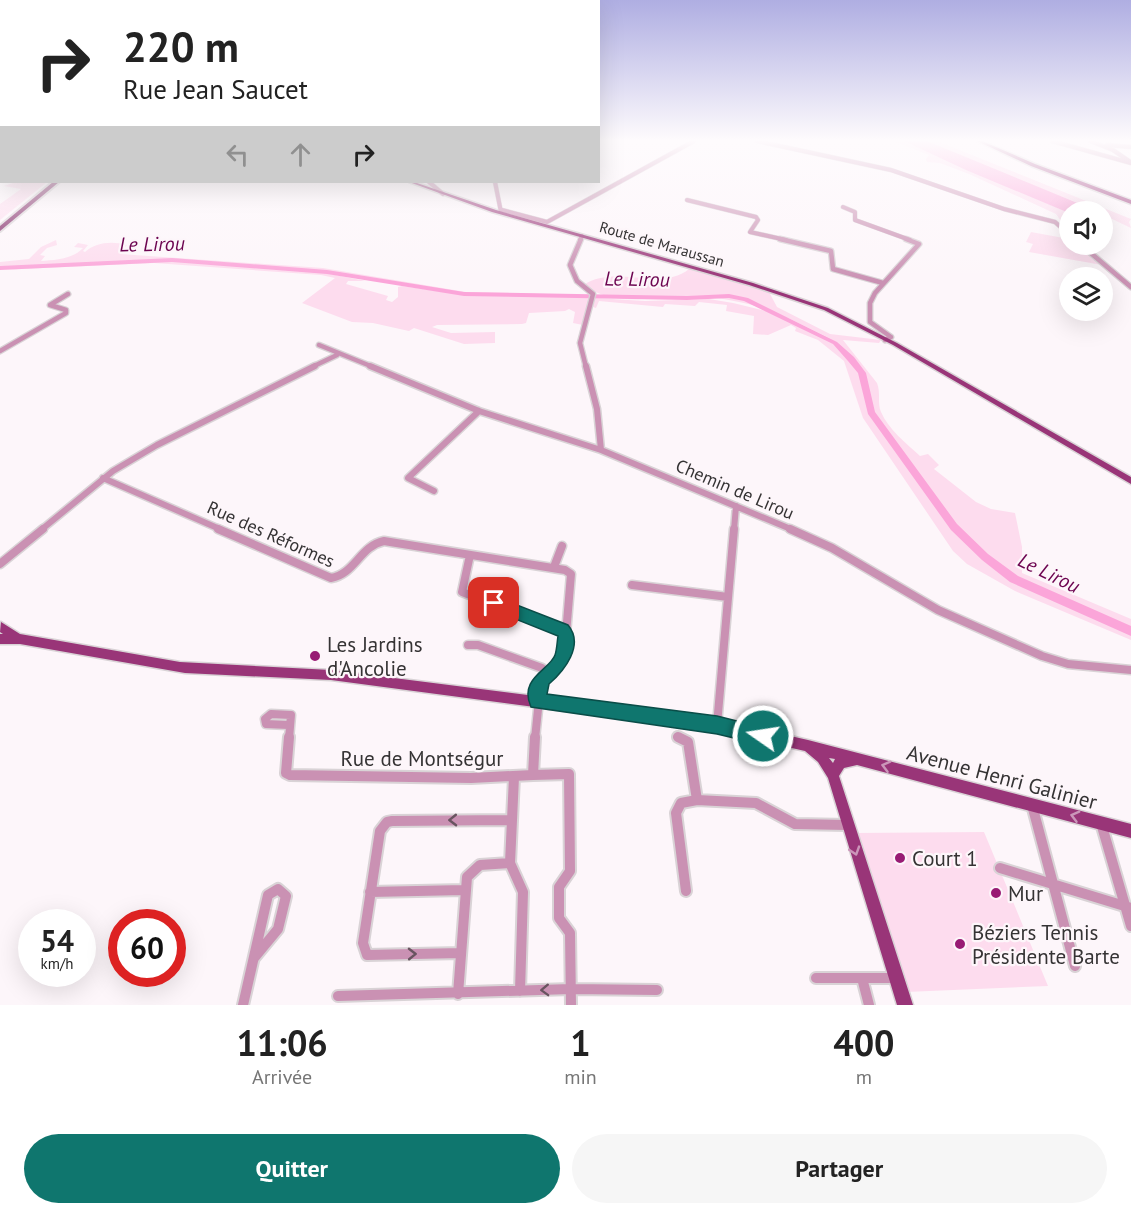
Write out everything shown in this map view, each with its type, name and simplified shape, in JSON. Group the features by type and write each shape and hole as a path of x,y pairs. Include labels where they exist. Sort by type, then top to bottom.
{"highway":[{"path":"0,224 46,188"},
{"path":"0,229 47,188"}],"main road":[{"name":"Route de Maraussan","path":"427,188 803,301 886,340 1131,482"},
{"path":"1094,188 1131,202"},
{"path":"0,626 20,639"},
{"path":"0,639 20,639"},
{"name":"Avenue Henri Galinier","path":"20,639 180,667 244,674 358,678 717,725 808,746 1131,831"},
{"path":"808,746 822,758 832,775 905,1005"},
{"path":"832,775 840,762 862,760"}],"street":[{"path":"436,188 443,194"},
{"path":"496,188 501,212 547,222 609,188"},
{"path":"944,188 1055,222 1059,225"},
{"path":"687,200 756,217 758,220 750,231 831,251 833,269 883,283"},
{"path":"843,207 855,212 855,220 919,244 883,283 870,303 870,322 891,337 886,340"},
{"path":"582,236 570,266 578,281 592,297 580,343 597,409 602,450"},
{"path":"1093,255 1131,287"},
{"path":"0,351 66,313 66,310 50,305 68,294"},
{"name":"Chemin de Lirou","path":"319,345 338,355 479,411 562,435 602,450 736,506 832,548 938,610 1021,647 1068,664 1131,670"},
{"path":"0,564 103,478 157,445 338,355"},
{"path":"434,491 408,478 479,411"},
{"name":"Rue des Réformes","path":"103,478 331,578 342,576 368,545 378,541 554,567"},
{"path":"717,725 736,506"},
{"path":"533,775 537,701 541,680 558,666 564,656 571,574 554,567 562,546"},
{"path":"470,555 462,592 563,630 566,634"},
{"path":"632,585 728,597"},
{"path":"468,645 478,645 542,668 548,674"},
{"name":"Rue de Montségur","path":"288,725 286,773 290,775 471,778 569,774 570,871 559,887 559,918 570,933 571,989"},
{"path":"678,737 688,742 697,800"},
{"path":"514,777 510,863 523,892 520,991"},
{"path":"686,891 676,813 681,803 697,800 756,802 795,824 847,825"},
{"path":"1032,805 1074,966"},
{"path":"461,953 367,956 364,952 370,892 380,831 387,822 512,820"},
{"path":"1101,823 1128,907 1131,926"},
{"path":"458,994 464,890 467,877 475,868 510,863"},
{"path":"1000,868 1128,907"},
{"path":"243,1005 268,895 278,890 286,897 279,929 254,958"},
{"path":"370,892 464,890"},
{"path":"816,978 896,978"},
{"path":"862,978 869,1005"},
{"path":"571,989 571,1005"},
{"path":"338,996 571,989 657,990"}],"shaded area":[{"path":"15,188 40,188 0,220 0,204 21,189"},
{"path":"999,188 1011,188 1059,209 1059,218 1056,214"},
{"path":"1009,188 1041,188 1073,201 1059,201 1059,209"},
{"path":"1039,188 1054,188 1086,201 1073,201"},
{"path":"1113,212 1131,219 1129,222 1131,228 1113,219"},
{"path":"1031,232 1059,237 1059,255 1090,255 1102,265 1029,252 1033,244 1026,242"},
{"path":"56,240 57,245 47,248 40,255 45,256 41,261 74,255 83,248 74,247 78,243 88,245 83,251 85,252 99,244 116,243 127,245 120,254 323,268 466,292 585,295 464,293 325,271 178,260 0,267 0,262 29,259 41,247"},
{"path":"177,261 325,273 366,281 348,281 346,284 388,296 386,300 392,302 398,297 398,287 402,286 464,295 590,297 583,325 573,323 575,312 569,309 529,313 526,323 522,324 437,325 432,327 451,333 495,332 495,343 464,344 414,328 409,331 373,323 352,322 302,303 335,278 321,275 154,263 0,270 120,262"},
{"path":"689,269 769,292 777,307 830,334 881,340 879,343 843,340 877,383 881,412 893,430 920,456 928,454 939,465 934,469 976,502 991,509 1015,513 1022,547 1022,573 1131,619 1131,640 1015,591 967,564 953,551 863,418 844,361 818,340 795,331 796,328 791,325 768,335 753,334 754,316 726,311 727,305 699,302 695,306 665,304 663,307 599,301 596,308 593,307 595,298 645,301 709,299 774,313 833,340 785,317 760,307 747,304 706,297 626,299 597,293 584,285 596,279 609,277 665,278"},
{"name":"Béziers Tennis Présidente Barte","path":"984,832 1048,986 906,992 854,833"}],"waterway":[{"name":"Le Lirou","path":"0,268 172,260 327,272 464,294 687,298 729,296 746,299 835,343 851,359 862,373 871,412 954,527 985,557 1014,579 1131,631"}],"place":[{"name":"Les Jardins d'Ancolie","path":"315,656"},
{"name":"Court 1","path":"900,858"},
{"name":"Mur","path":"996,893"},
{"name":"Béziers Tennis Présidente Barte","path":"960,944"}],"route":[{"path":"494,603 563,630 566,634 564,656 558,666 541,680 537,701 717,725 763,736"}]}
